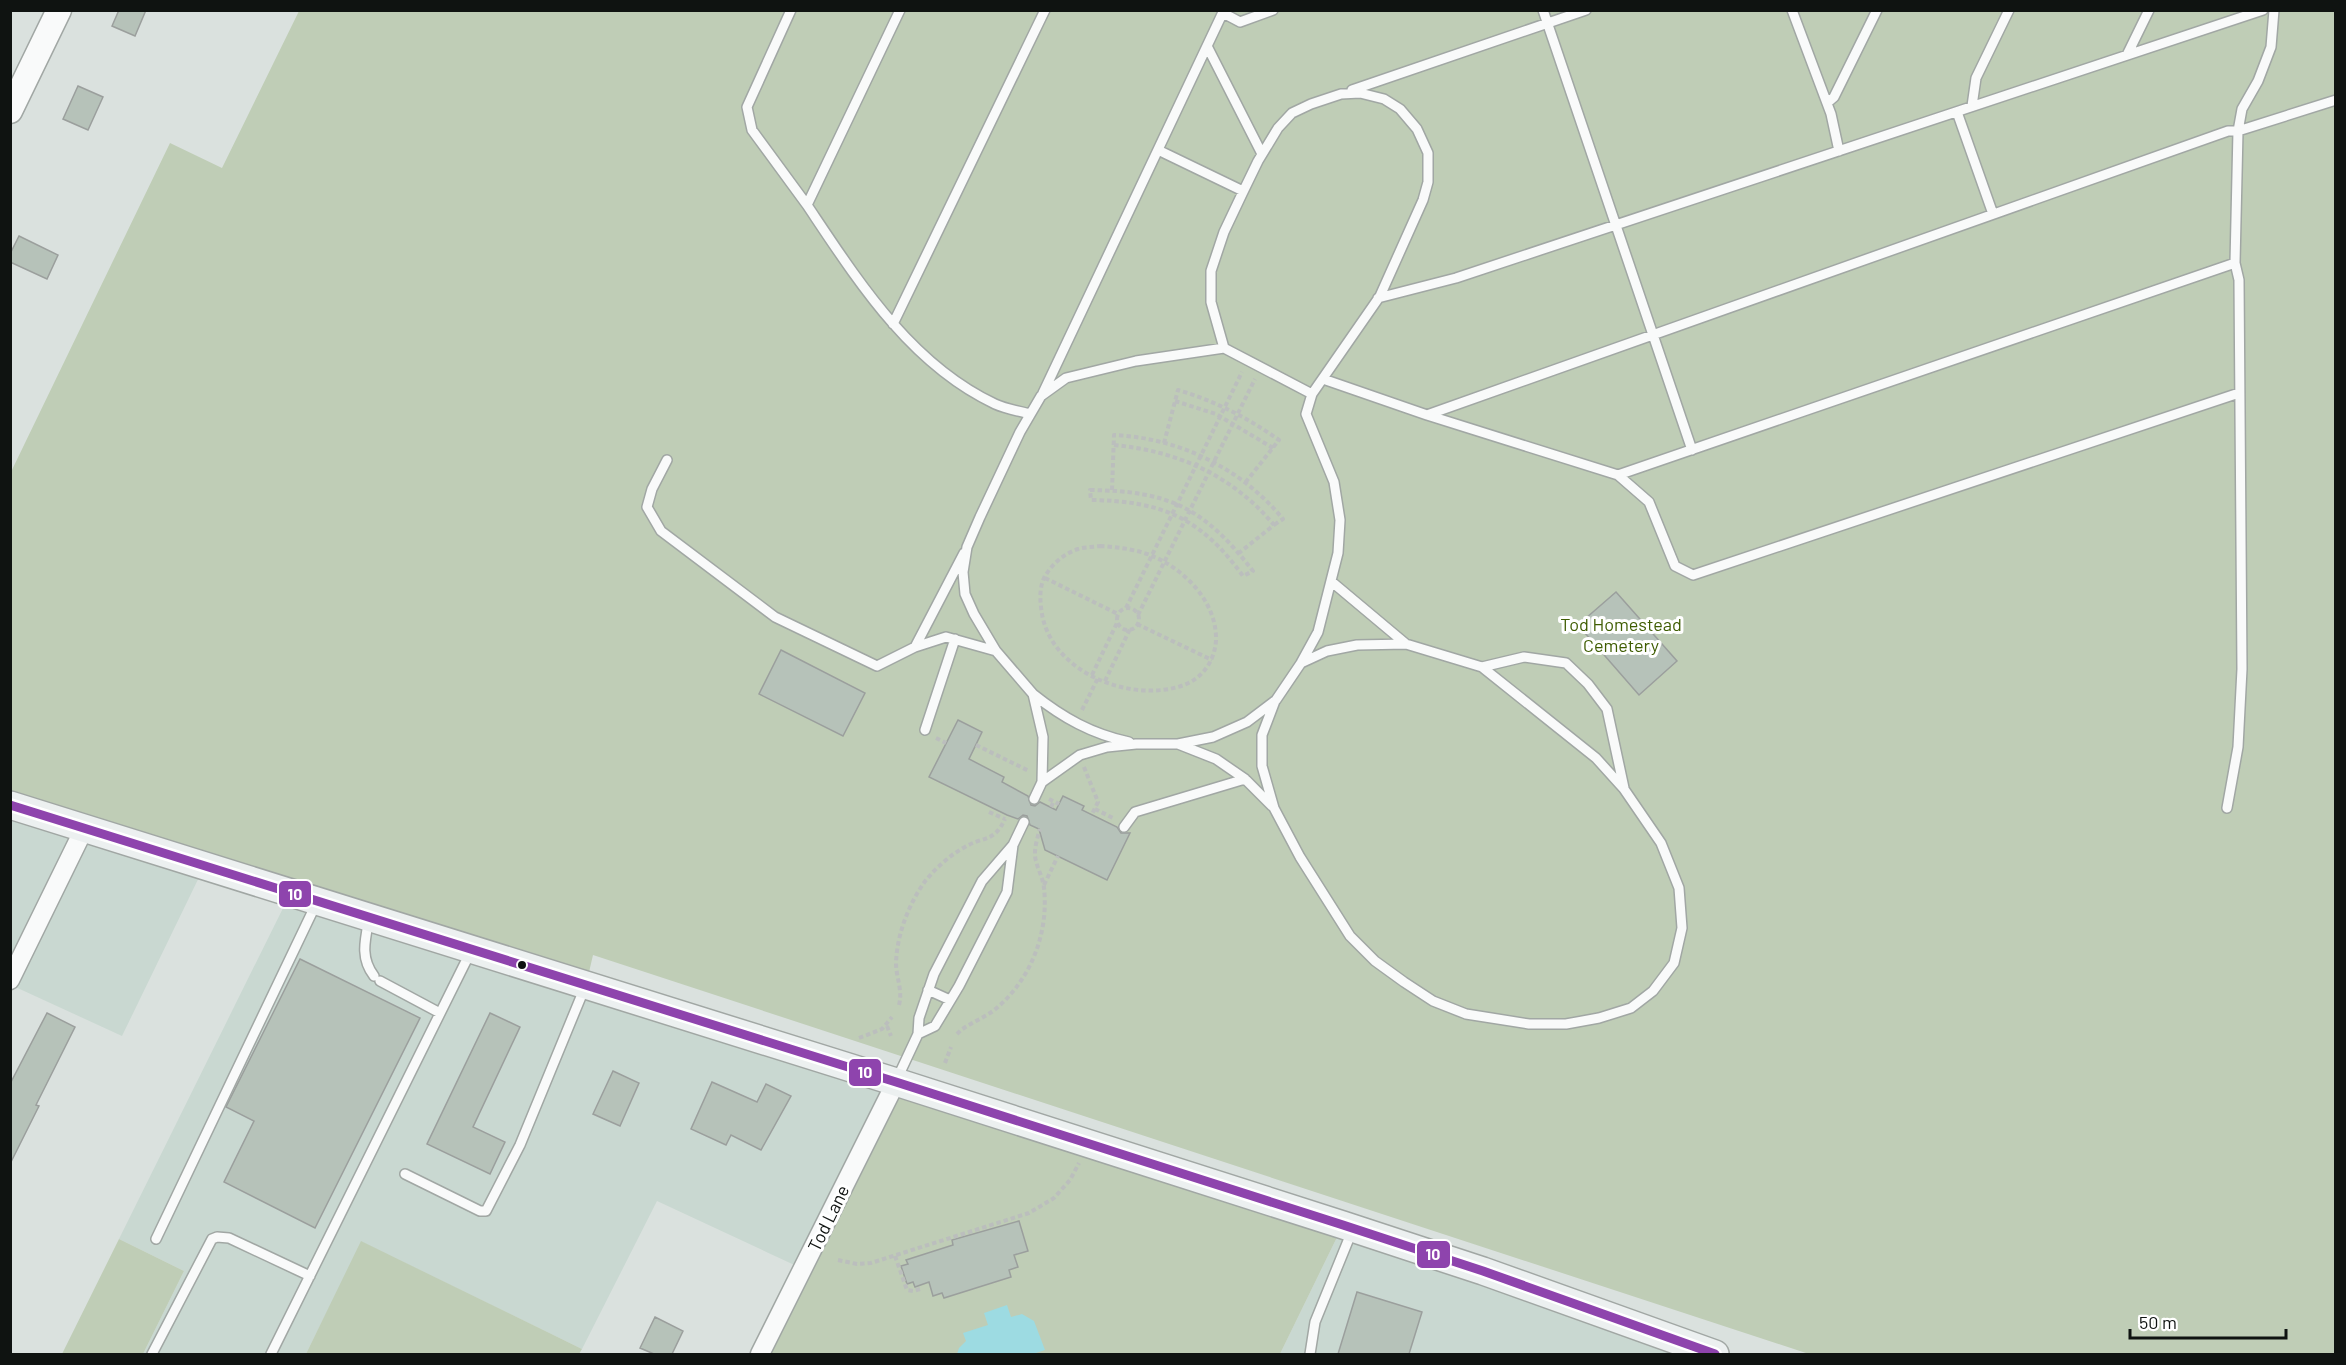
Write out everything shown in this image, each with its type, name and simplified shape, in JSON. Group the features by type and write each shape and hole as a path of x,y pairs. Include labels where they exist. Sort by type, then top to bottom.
{"main road":[{"path":"10,805 896,1082 1483,1270 1703,1353"}],"street":[{"path":"10,111 59,10"},
{"path":"10,980 85,827"},
{"name":"Tod Lane","path":"760,1354 896,1082"}],"lane":[{"path":"791,10 747,107 752,130 857,279 893,324 923,355 961,384 996,404 1030,414"},
{"path":"807,206 900,10"},
{"path":"893,324 1045,10"},
{"path":"915,647 967,547 1020,432 1041,396 1223,12 1240,22 1273,10"},
{"path":"1543,10 1692,450"},
{"path":"1224,348 1211,302 1211,270 1224,232 1262,154 1278,128 1292,113 1311,104 1586,10"},
{"path":"1792,10 1827,103 1839,151"},
{"path":"1827,103 1834,97 1877,10"},
{"path":"1972,106 1976,78 2009,10"},
{"path":"2127,55 2149,10"},
{"path":"1378,298 1456,278 2263,10"},
{"path":"2227,808 2238,747 2242,669 2239,280 2235,263 2238,131 2242,109 2258,81 2271,46 2274,10"},
{"path":"1207,45 1262,154"},
{"path":"1301,663 1327,651 1357,645 1406,644 1482,667 1596,758 1624,789 1661,843 1679,888 1682,928 1674,963 1653,991 1631,1008 1566,1024 1529,1024 1466,1014 1433,1001 1374,961 1350,936 1300,857 1274,808 1262,766 1262,735 1276,700 1301,663 1318,632 1338,553 1340,520 1334,482 1306,414 1312,394 1378,298 1396,264 1423,200 1428,182 1428,153 1417,129 1400,110 1384,99 1360,93 1341,94"},
{"path":"1427,415 2228,131 2238,131 2336,100"},
{"path":"1957,112 1994,214"},
{"path":"1158,150 1243,191"},
{"path":"1618,475 2235,263"},
{"path":"1041,396 1066,378 1136,361 1224,348 1312,394"},
{"path":"1323,379 1427,415 1618,475 1649,502 1675,566 1693,575 2239,393"},
{"path":"667,460 652,489 647,507 661,531 775,617 877,666 915,647 946,637 996,651"},
{"path":"967,547 963,572 965,594 996,651 1033,694 1060,715 1112,739 1136,744"},
{"path":"1332,582 1406,644"},
{"path":"925,730 955,639"},
{"path":"1482,667 1524,657 1566,663 1588,684 1607,709 1624,789"},
{"path":"1033,694 1043,737 1042,782 1034,799"},
{"path":"1042,782 1080,755 1107,747 1178,744 1213,737 1247,722 1276,700"},
{"path":"1178,744 1216,759 1245,779 1274,808"},
{"path":"1120,826 1135,812 1245,779"},
{"path":"896,1082 918,1034 919,1018 934,974 982,881 1013,845 1024,822"},
{"path":"918,1034 935,1026 1007,892 1013,845"},
{"path":"156,1239 318,900"},
{"path":"369,916 363,947 365,960 377,978 440,1013"},
{"path":"271,1354 472,949"},
{"path":"405,1174 480,1211 486,1211 520,1145 586,985"},
{"path":"928,990 950,1000"},
{"path":"1310,1354 1315,1322 1352,1228"},
{"path":"152,1354 212,1239 230,1238 309,1276"}],"path":[{"path":"1092,675 1117,623 1118,614 1125,608 1248,360"},
{"path":"1105,681 1130,629 1137,624 1138,615 1261,367"},
{"path":"1164,443 1178,390 1225,407 1280,440 1245,483"},
{"path":"1175,401 1220,416 1273,448"},
{"path":"1112,490 1114,435 1156,441 1201,455 1245,483 1283,519 1239,553"},
{"path":"1153,451 1156,441"},
{"path":"1114,445 1153,451 1209,471 1246,497 1274,525"},
{"path":"1246,497 1252,489"},
{"path":"1090,490 1112,490 1131,491 1177,504 1190,511 1208,522 1228,540 1253,571 1243,576 1220,547 1205,533 1172,514 1129,501 1091,500 1090,490"},
{"path":"1129,501 1131,491"},
{"path":"1220,547 1228,540"},
{"path":"1101,546 1124,548 1151,555 1164,562 1188,579 1213,616 1216,638 1212,660 1202,673 1188,684 1169,691 1149,692 1125,688 1092,675 1065,656 1052,641 1043,622 1040,602 1041,583 1049,569 1060,559 1077,549 1101,546"},
{"path":"1045,578 1118,614"},
{"path":"1125,608 1134,609 1138,615"},
{"path":"1117,623 1124,629 1130,629"},
{"path":"1137,624 1212,660"},
{"path":"1075,723 1098,678"},
{"path":"976,745 1030,772 1027,779"},
{"path":"1080,755 1098,802 1092,814"},
{"path":"1051,807 1054,801 1059,804"},
{"path":"1094,809 1118,820 1120,826"},
{"path":"988,812 1008,821 1010,815"},
{"path":"899,1005 896,963 907,914 914,901 936,869 963,848 989,839 1005,819"},
{"path":"957,1034 994,1010 1023,977 1031,964 1042,932 1044,914 1044,886 1035,856 1040,830"},
{"path":"1044,886 1058,856"},
{"path":"859,1038 874,1034 887,1026 892,1017"},
{"path":"887,1026 891,1036"},
{"path":"945,1063 951,1047"},
{"path":"837,1260 857,1264 871,1263 1029,1213 1054,1198 1070,1180 1089,1143"},
{"path":"895,1256 907,1290 920,1289"}],"shaded area":[{"path":"11,805 205,865 122,1036 11,985"},
{"path":"291,892 896,1082 803,1269 657,1201 582,1349 362,1242 306,1354 143,1354 184,1271 119,1239"},
{"path":"1343,1225 1715,1354 1280,1354"}],"green space":[{"name":"Tod Homestead Cemetery","path":"299,11 2335,11 2335,1354 1809,1354 593,955 586,985 11,805 10,474 170,143 222,168"},
{"path":"896,1082 1343,1225 1280,1354 760,1354"},
{"path":"119,1239 184,1271 143,1354 62,1354"},
{"path":"361,1241 582,1349 579,1354 306,1354"}],"water":[{"path":"1007,1305 1011,1317 1022,1314 1034,1321 1045,1350 1033,1354 957,1354 966,1341 963,1333 988,1325 984,1313"}],"building":[{"path":"119,10 146,10 135,36 112,26"},
{"path":"78,86 103,97 88,130 63,119"},
{"path":"19,236 58,255 47,279 10,262 10,254"},
{"path":"1616,592 1677,661 1639,695 1578,625"},
{"path":"781,650 865,693 843,736 759,694"},
{"path":"958,720 982,732 969,759 1004,777 1002,782 1028,796 1031,805 1035,806 1040,802 1056,810 1063,796 1084,806 1082,810 1117,827 1121,833 1130,833 1107,880 1045,850 1039,829 1030,825 1027,816 1023,815 1018,819 1007,815 929,777"},
{"path":"300,959 420,1018 315,1228 224,1182 254,1121 226,1107"},
{"path":"47,1013 75,1027 36,1105 39,1106 10,1164 10,1084"},
{"path":"490,1013 520,1027 473,1127 505,1142 490,1174 427,1144"},
{"path":"613,1071 639,1083 620,1126 593,1114"},
{"path":"712,1082 757,1102 766,1084 791,1096 761,1150 731,1135 726,1145 691,1129"},
{"path":"1019,1221 1028,1251 1014,1255 1018,1267 1009,1270 1011,1277 944,1298 942,1293 933,1296 929,1282 915,1287 913,1282 907,1284 901,1266 908,1264 906,1260 953,1245 952,1240"},
{"path":"1357,1292 1422,1312 1409,1354 1338,1354"},
{"path":"655,1317 683,1331 672,1354 654,1354 640,1348"}],"transit line":[{"name":"10","path":"10,805 896,1082 1343,1225 1483,1271 1715,1354"}]}
